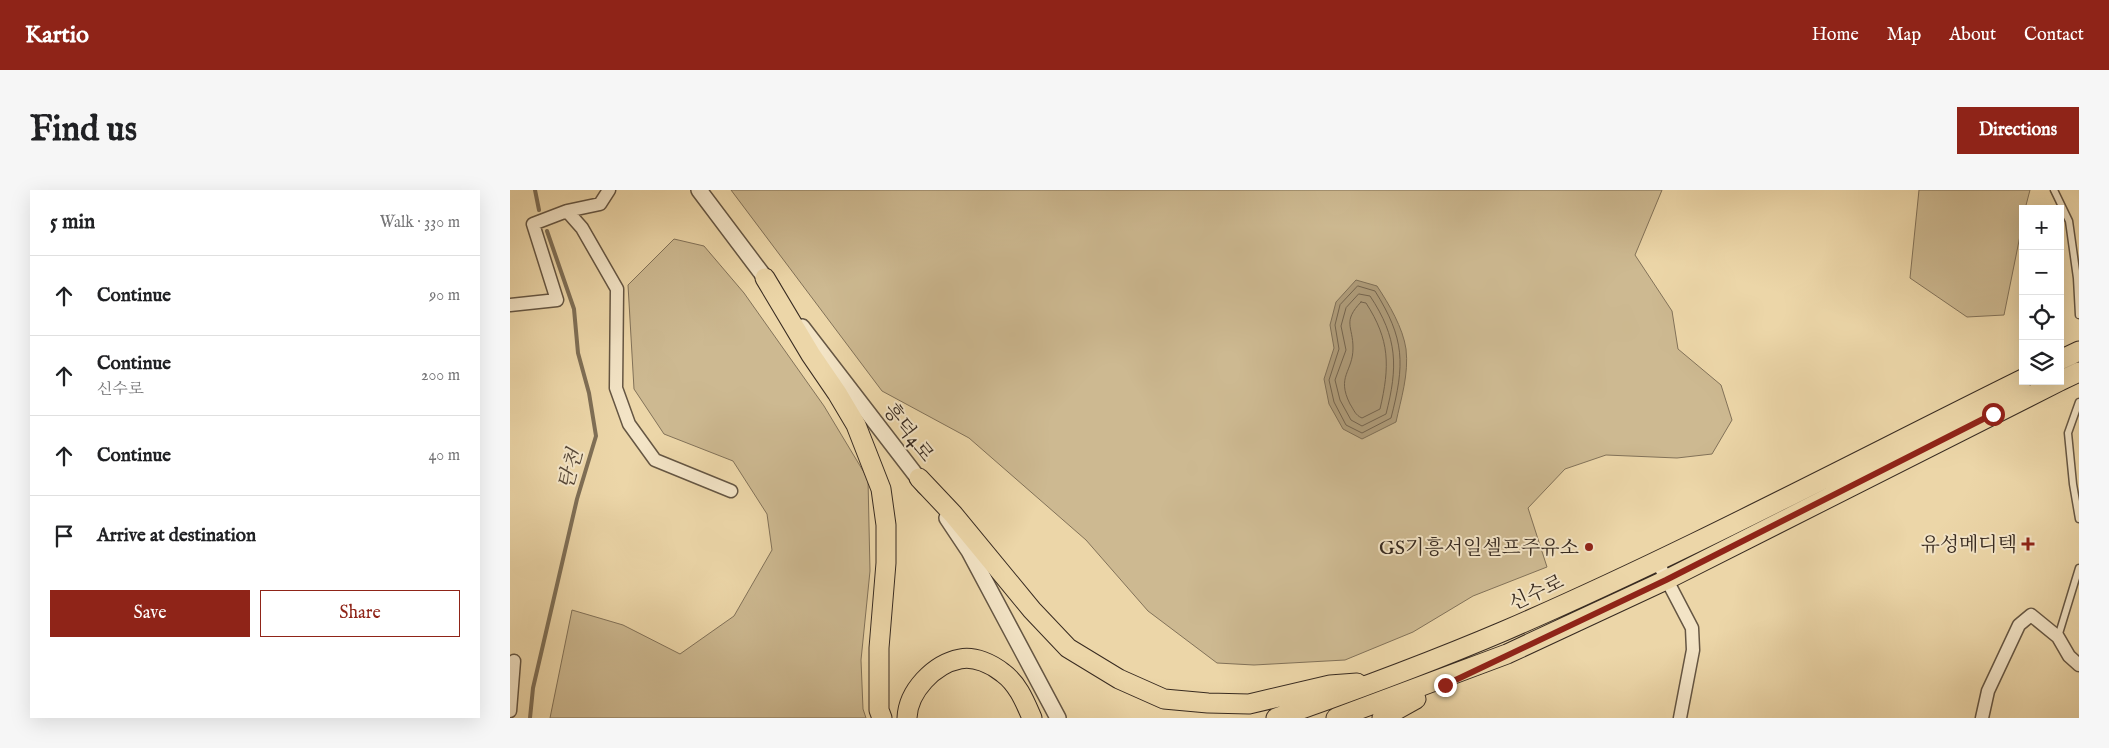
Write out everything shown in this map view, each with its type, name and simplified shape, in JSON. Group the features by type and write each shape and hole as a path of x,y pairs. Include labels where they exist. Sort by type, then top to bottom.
{"main road":[{"path":"765,278 856,425 881,489 886,525 886,563 879,648 879,710 882,718"},
{"path":"2064,358 2079,351"},
{"path":"2064,379 2079,372"},
{"name":"신수로","path":"1276,718 1383,680 1504,631 1657,561 2019,381"},
{"path":"1377,718 1507,654 1666,580 2052,385"},
{"path":"919,478 953,514 1032,610 1068,648 1119,679 1164,699 1249,704 1330,685 1383,680"},
{"path":"1336,718 1507,654"},
{"path":"907,718 907,709 915,693 929,675 943,666 960,659 981,660 1004,673 1019,690 1032,718"}],"street":[{"path":"510,305 557,300 533,224 567,211 600,204 609,190"},
{"name":"흥덕4로","path":"699,190 919,478 969,552 1058,718"},
{"path":"567,211 582,228 616,289 616,388 629,424 655,460 731,491"},
{"path":"1657,561 1692,628 1694,650 1680,718"},
{"path":"1982,718 1988,691 2019,625 2031,615 2058,636 2069,656 2079,665"},
{"path":"510,711 514,661"}],"lane":[{"path":"2054,190 2069,221 2077,278 2079,315"},
{"path":"2079,402 2068,433 2073,484 2079,519"},
{"path":"2058,636 2079,568"}],"shaded area":[{"path":"731,190 1662,190 1635,255 1672,311 1678,349 1721,385 1732,420 1712,454 1677,458 1606,455 1565,469 1528,508 1547,567 1473,596 1413,632 1345,660 1254,665 1217,663 1148,611 1086,540 969,438 882,391"},
{"path":"1919,190 2030,190 2026,205 2019,205 2019,241 2004,315 1967,317 1910,278"},
{"path":"674,239 704,246 744,293 824,406 868,479 870,571 861,660 863,709 866,718 550,718 572,610 623,625 680,654 734,616 772,550 767,514 733,461 664,434 634,389 628,285"}],"water":[{"path":"1356,280 1377,286 1382,293 1402,333 1407,358 1404,386 1396,422 1362,439 1343,429 1329,404 1324,379 1334,348 1330,325 1336,302"}],"waterway":[{"name":"탄천","path":"535,190 539,210"},
{"name":"탄천","path":"530,718 533,688 577,499 596,436 589,393 578,353 574,309 547,231"}],"place":[{"name":"유성메디텍","path":"2028,544"},
{"name":"GS기흥서일셀프주유소","path":"1589,547"}],"route":[{"path":"1445,685 1666,580 1993,414"}]}
